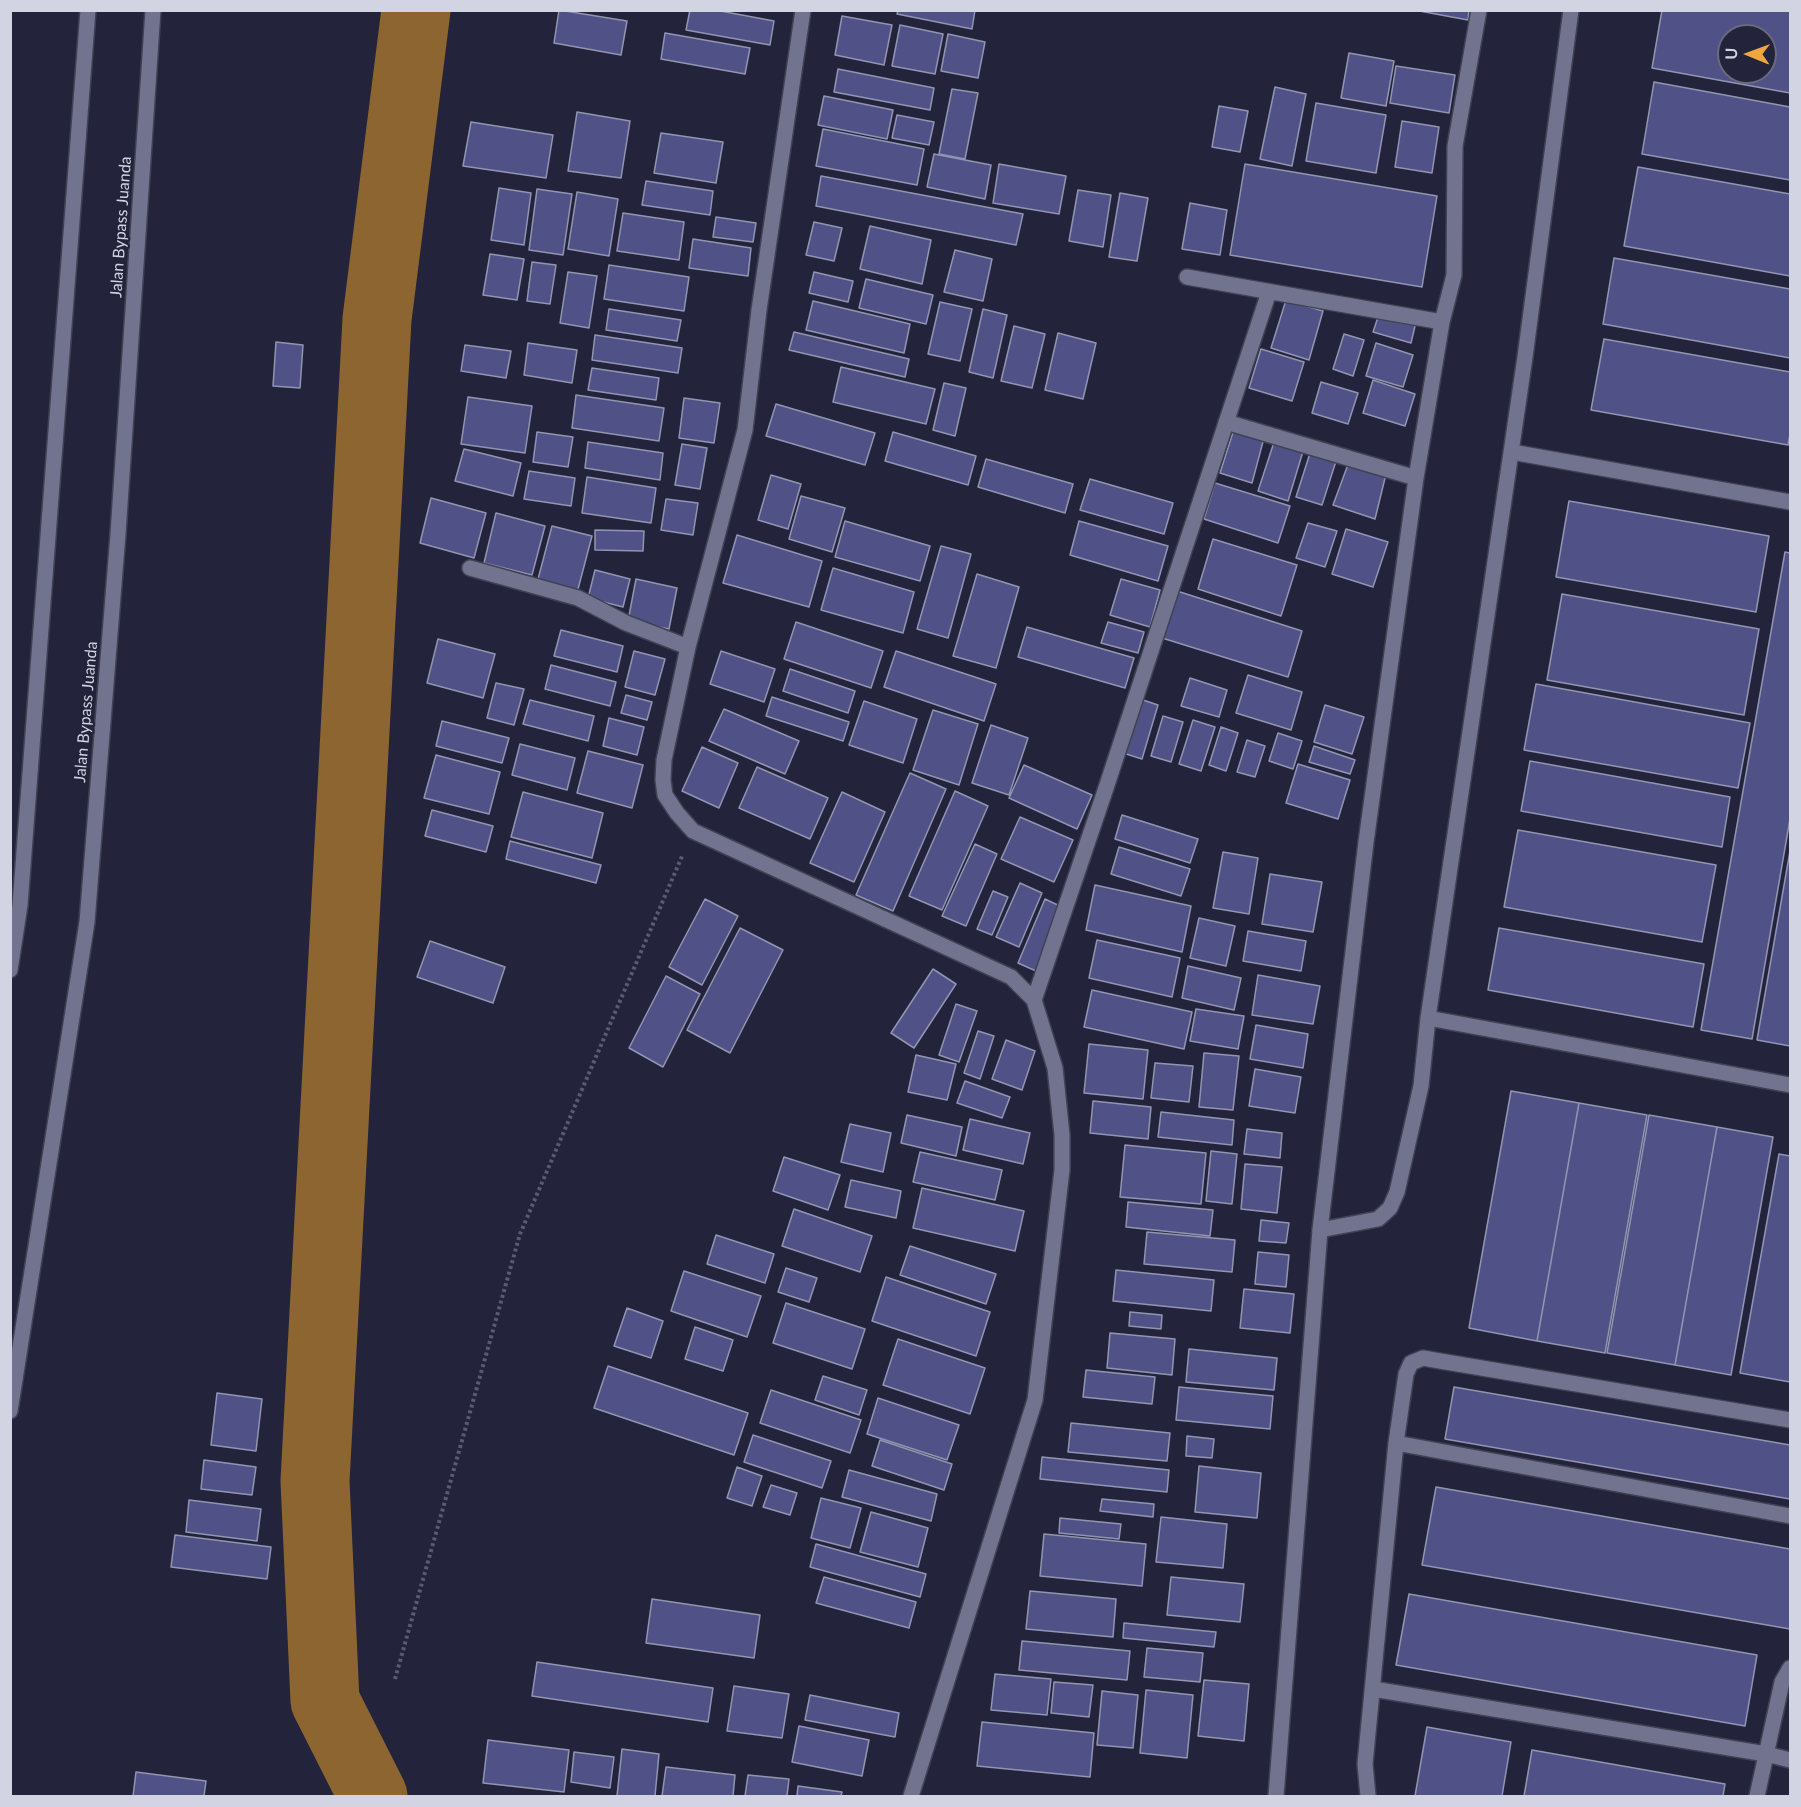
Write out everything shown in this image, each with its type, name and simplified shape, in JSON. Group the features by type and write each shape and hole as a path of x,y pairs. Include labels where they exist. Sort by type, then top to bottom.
{"street":[{"path":"10,970 22,881 88,10"},
{"name":"Jalan Bypass Juanda","path":"10,1411 87,922 118,534 153,10"},
{"path":"803,10 759,310 745,430 688,647 663,760 665,795 693,831 1011,977 1034,1000 1055,1068 1062,1134 1062,1170 1035,1400 911,1797"},
{"path":"1276,1797 1320,1230 1366,842 1416,478 1442,322 1454,275 1455,147 1479,10"},
{"path":"1320,1230 1378,1219 1390,1208 1397,1192 1421,1086 1428,1018 1512,453 1571,10"},
{"path":"1187,277 1442,322"},
{"path":"1034,1000 1269,292"},
{"path":"1226,422 1416,478"},
{"path":"1512,453 1791,502"},
{"path":"470,568 578,598 626,622 688,647"},
{"path":"1428,1018 1791,1084"},
{"path":"1368,1797 1365,1764 1396,1443 1406,1374 1412,1363 1424,1358 1791,1420"},
{"path":"1396,1443 1791,1516"},
{"path":"1757,1797 1782,1682 1791,1668"},
{"path":"1373,1689 1791,1760"}],"path":[{"path":"395,1679 520,1234 693,831"}],"building":[{"path":"559,10 627,21 621,55 554,43"},
{"path":"690,10 715,10 774,21 770,45 686,30"},
{"path":"898,10 975,10 972,29 897,14"},
{"path":"1414,10 1469,10 1468,20"},
{"path":"1662,10 1790,10 1790,93 1740,84 1777,84 1777,24 1717,24 1717,80 1652,68"},
{"path":"842,16 892,25 884,65 835,55"},
{"path":"900,25 943,34 935,74 892,66"},
{"path":"665,33 750,48 745,74 661,59"},
{"path":"948,34 985,42 978,78 941,71"},
{"path":"1349,53 1394,61 1386,106 1341,98"},
{"path":"1396,66 1455,75 1449,113 1390,103"},
{"path":"838,69 934,88 930,110 834,92"},
{"path":"1654,82 1790,107 1790,180 1642,154"},
{"path":"1275,87 1306,94 1292,166 1260,159"},
{"path":"952,89 978,93 965,159 939,154"},
{"path":"824,96 893,110 887,139 818,125"},
{"path":"1316,103 1386,115 1376,173 1306,161"},
{"path":"1219,106 1248,111 1240,152 1212,147"},
{"path":"577,112 630,121 621,178 568,171"},
{"path":"897,115 934,122 929,145 892,138"},
{"path":"1402,121 1439,127 1432,173 1395,167"},
{"path":"471,122 553,135 546,178 463,166"},
{"path":"823,129 924,149 917,185 816,166"},
{"path":"661,133 723,142 716,183 654,173"},
{"path":"934,154 991,165 985,199 927,187"},
{"path":"999,164 1066,176 1059,214 993,203"},
{"path":"1245,164 1437,196 1422,287 1230,255"},
{"path":"1638,167 1790,194 1790,276 1624,246"},
{"path":"821,176 1023,214 1016,245 816,206"},
{"path":"646,181 713,191 710,215 642,205"},
{"path":"499,188 531,193 524,245 491,240"},
{"path":"537,189 572,194 563,255 529,250"},
{"path":"1078,190 1111,195 1103,247 1069,241"},
{"path":"577,192 618,199 609,256 568,249"},
{"path":"1120,193 1148,198 1137,261 1109,257"},
{"path":"1190,203 1227,210 1220,255 1182,249"},
{"path":"623,213 684,222 679,260 617,251"},
{"path":"716,217 756,223 753,242 713,237"},
{"path":"814,222 842,228 834,261 806,255"},
{"path":"870,226 931,240 922,284 860,269"},
{"path":"693,239 751,248 748,276 689,268"},
{"path":"955,250 992,259 983,301 944,292"},
{"path":"490,254 524,259 517,300 483,295"},
{"path":"1614,258 1790,289 1790,358 1603,324"},
{"path":"532,262 556,265 550,304 527,301"},
{"path":"609,265 689,277 684,311 604,299"},
{"path":"568,272 597,276 589,328 560,323"},
{"path":"814,272 853,281 848,302 809,293"},
{"path":"866,279 933,295 926,324 859,308"},
{"path":"1286,300 1323,311 1309,360 1271,348"},
{"path":"813,301 910,324 904,353 806,330"},
{"path":"940,302 972,309 960,361 928,354"},
{"path":"609,309 681,320 677,341 606,330"},
{"path":"983,309 1007,315 993,378 969,372"},
{"path":"1379,314 1416,322 1411,343 1373,332"},
{"path":"1014,326 1045,334 1032,388 1001,381"},
{"path":"794,332 909,359 905,377 789,350"},
{"path":"1058,333 1096,343 1083,399 1045,390"},
{"path":"1344,334 1364,340 1353,376 1333,369"},
{"path":"595,335 682,348 678,373 592,360"},
{"path":"1604,339 1790,372 1788,445 1591,410"},
{"path":"276,342 303,345 300,388 273,386"},
{"path":"528,343 577,350 572,383 524,375"},
{"path":"1376,343 1413,355 1403,387 1366,376"},
{"path":"465,345 511,351 506,378 461,371"},
{"path":"1261,349 1304,362 1292,401 1249,388"},
{"path":"841,367 935,389 926,424 833,402"},
{"path":"592,368 659,378 656,400 588,390"},
{"path":"1373,380 1415,394 1405,426 1363,413"},
{"path":"1321,382 1358,393 1348,424 1312,413"},
{"path":"944,383 966,388 955,436 933,430"},
{"path":"576,395 664,408 659,441 572,428"},
{"path":"468,397 532,406 525,453 461,444"},
{"path":"684,398 720,403 714,443 679,438"},
{"path":"776,404 875,433 865,465 766,436"},
{"path":"1234,429 1264,438 1252,483 1220,473"},
{"path":"537,432 573,437 568,467 533,462"},
{"path":"893,432 976,456 968,485 885,461"},
{"path":"1275,439 1304,448 1288,501 1258,491"},
{"path":"588,442 663,453 660,480 585,468"},
{"path":"682,444 707,448 700,489 675,485"},
{"path":"464,449 521,463 513,496 455,481"},
{"path":"1311,450 1337,458 1322,505 1296,497"},
{"path":"986,459 1073,484 1065,513 978,487"},
{"path":"1350,459 1387,470 1375,519 1333,505"},
{"path":"529,471 575,478 571,506 524,499"},
{"path":"771,475 801,484 788,529 758,520"},
{"path":"587,477 656,488 651,523 582,513"},
{"path":"1090,479 1173,503 1164,534 1080,510"},
{"path":"1215,483 1290,506 1278,543 1204,519"},
{"path":"801,496 845,508 832,552 789,539"},
{"path":"431,498 486,513 474,558 420,543"},
{"path":"666,499 698,503 693,535 661,530"},
{"path":"1569,501 1769,536 1756,612 1556,577"},
{"path":"496,513 545,526 532,575 484,563"},
{"path":"845,521 930,546 920,581 835,557"},
{"path":"1079,521 1168,546 1158,581 1070,555"},
{"path":"1308,523 1337,531 1325,567 1296,558"},
{"path":"552,526 592,536 577,593 537,583"},
{"path":"1346,529 1388,542 1373,587 1332,574"},
{"path":"595,530 644,531 643,551 595,550"},
{"path":"737,535 822,561 809,607 723,583"},
{"path":"1213,539 1297,565 1281,616 1198,589"},
{"path":"941,546 971,554 948,638 917,629"},
{"path":"1785,552 1790,553 1790,819 1752,1039 1701,1030"},
{"path":"833,568 914,592 903,633 821,610"},
{"path":"595,570 630,579 623,607 588,598"},
{"path":"977,574 1019,587 996,668 953,656"},
{"path":"636,579 677,588 669,629 628,621"},
{"path":"1121,579 1160,590 1150,627 1110,615"},
{"path":"1177,591 1302,631 1288,677 1162,638"},
{"path":"1562,594 1759,629 1744,715 1547,680"},
{"path":"796,622 883,651 871,688 784,659"},
{"path":"1108,622 1144,632 1138,653 1101,643"},
{"path":"1027,627 1134,658 1125,688 1018,657"},
{"path":"561,630 623,646 617,672 554,656"},
{"path":"438,639 495,654 483,698 427,683"},
{"path":"634,651 665,659 655,695 625,687"},
{"path":"721,651 775,669 764,702 710,684"},
{"path":"896,651 996,684 984,721 884,687"},
{"path":"551,665 616,682 610,706 545,689"},
{"path":"790,669 855,691 848,713 783,691"},
{"path":"1248,675 1302,692 1291,730 1236,713"},
{"path":"1190,678 1227,690 1219,717 1181,706"},
{"path":"496,683 524,689 514,725 487,718"},
{"path":"1536,684 1750,723 1738,788 1524,750"},
{"path":"626,695 652,702 647,720 621,713"},
{"path":"772,697 849,722 843,741 766,716"},
{"path":"1140,699 1158,705 1142,759 1123,753"},
{"path":"530,700 594,716 588,741 523,724"},
{"path":"864,701 917,719 903,763 849,745"},
{"path":"1325,705 1364,717 1352,754 1314,742"},
{"path":"724,709 799,741 785,774 709,741"},
{"path":"933,710 978,724 959,785 913,770"},
{"path":"1163,716 1183,722 1171,762 1151,756"},
{"path":"609,718 644,727 637,755 603,746"},
{"path":"1193,720 1215,727 1201,771 1179,764"},
{"path":"442,721 509,738 502,763 436,746"},
{"path":"991,725 1028,738 1009,795 972,783"},
{"path":"1221,727 1238,733 1226,771 1209,765"},
{"path":"1278,733 1302,741 1293,769 1269,761"},
{"path":"1247,740 1265,746 1255,777 1237,772"},
{"path":"520,744 575,758 567,790 512,775"},
{"path":"1314,746 1355,760 1350,774 1309,762"},
{"path":"702,747 738,763 719,808 682,791"},
{"path":"588,751 643,765 632,808 577,793"},
{"path":"436,755 500,772 489,814 424,798"},
{"path":"1530,761 1730,797 1722,847 1521,811"},
{"path":"1298,764 1350,780 1338,819 1286,803"},
{"path":"1024,765 1092,795 1077,829 1009,798"},
{"path":"757,767 828,798 810,839 739,808"},
{"path":"910,773 946,789 893,911 856,895"},
{"path":"955,791 988,806 942,910 909,896"},
{"path":"523,792 603,813 592,858 511,837"},
{"path":"842,792 885,812 854,882 810,863"},
{"path":"432,810 493,826 486,852 425,836"},
{"path":"1122,815 1198,839 1190,863 1115,839"},
{"path":"1020,817 1073,840 1054,882 1001,859"},
{"path":"1518,830 1716,865 1702,942 1504,907"},
{"path":"510,841 601,865 596,883 506,859"},
{"path":"975,844 997,854 966,926 942,916"},
{"path":"1119,847 1190,869 1181,896 1111,874"},
{"path":"1790,851 1790,1046 1757,1040"},
{"path":"1223,852 1258,858 1249,914 1213,908"},
{"path":"1270,874 1322,882 1313,932 1262,924"},
{"path":"1020,883 1042,893 1019,947 996,937"},
{"path":"1095,885 1191,906 1182,952 1086,930"},
{"path":"993,891 1008,897 992,935 977,929"},
{"path":"705,899 738,916 702,985 669,967"},
{"path":"1045,899 1064,908 1036,971 1018,963"},
{"path":"1199,918 1235,926 1226,966 1190,958"},
{"path":"740,928 783,950 730,1053 687,1030"},
{"path":"1499,928 1704,964 1693,1027 1488,990"},
{"path":"1248,931 1306,941 1301,971 1243,961"},
{"path":"1097,940 1180,958 1172,997 1089,978"},
{"path":"430,941 505,967 493,1003 417,977"},
{"path":"1188,966 1241,978 1234,1010 1182,998"},
{"path":"933,969 956,984 914,1048 891,1033"},
{"path":"1258,975 1320,986 1313,1024 1252,1015"},
{"path":"666,976 700,994 663,1067 629,1048"},
{"path":"1092,990 1192,1012 1184,1049 1084,1027"},
{"path":"956,1004 977,1011 959,1062 939,1055"},
{"path":"1196,1009 1244,1016 1238,1049 1190,1041"},
{"path":"1256,1025 1308,1034 1303,1068 1250,1059"},
{"path":"978,1031 994,1036 980,1079 964,1073"},
{"path":"1006,1040 1035,1051 1022,1090 992,1079"},
{"path":"1089,1044 1148,1050 1143,1099 1084,1093"},
{"path":"1204,1053 1239,1056 1233,1110 1199,1107"},
{"path":"916,1055 956,1064 947,1100 908,1092"},
{"path":"1155,1063 1193,1066 1189,1102 1151,1098"},
{"path":"1255,1069 1301,1077 1295,1113 1249,1106"},
{"path":"965,1081 1010,1097 1002,1118 957,1103"},
{"path":"1511,1091 1579,1103 1537,1341 1469,1328"},
{"path":"1093,1101 1151,1107 1148,1139 1090,1133"},
{"path":"1579,1103 1647,1115 1605,1353 1537,1341"},
{"path":"1161,1112 1234,1120 1232,1145 1158,1137"},
{"path":"907,1115 962,1127 956,1156 901,1143"},
{"path":"1649,1115 1717,1127 1675,1365 1607,1353"},
{"path":"970,1119 1030,1133 1023,1164 963,1150"},
{"path":"850,1124 891,1133 883,1172 841,1162"},
{"path":"1717,1127 1773,1137 1731,1375 1675,1365"},
{"path":"1247,1129 1282,1133 1280,1158 1244,1154"},
{"path":"1125,1145 1206,1153 1201,1204 1120,1197"},
{"path":"1211,1151 1237,1154 1232,1204 1206,1201"},
{"path":"920,1152 1002,1170 995,1200 913,1182"},
{"path":"1779,1154 1790,1156 1790,1382 1740,1373"},
{"path":"784,1157 840,1175 828,1210 773,1191"},
{"path":"1245,1164 1282,1167 1277,1213 1241,1209"},
{"path":"851,1180 901,1191 896,1218 845,1207"},
{"path":"922,1188 1024,1211 1015,1251 913,1228"},
{"path":"1128,1202 1213,1210 1210,1236 1126,1227"},
{"path":"794,1209 872,1236 860,1272 782,1246"},
{"path":"1261,1220 1289,1223 1286,1243 1259,1241"},
{"path":"1147,1232 1235,1240 1232,1272 1144,1264"},
{"path":"716,1235 774,1254 765,1283 707,1264"},
{"path":"910,1246 996,1274 986,1304 900,1275"},
{"path":"1258,1252 1289,1255 1286,1287 1255,1284"},
{"path":"786,1268 817,1278 809,1302 778,1292"},
{"path":"1116,1270 1214,1280 1211,1311 1113,1301"},
{"path":"684,1271 761,1296 747,1337 671,1311"},
{"path":"886,1277 990,1312 976,1356 872,1321"},
{"path":"1244,1289 1294,1294 1290,1333 1240,1328"},
{"path":"786,1303 865,1329 852,1369 773,1343"},
{"path":"627,1308 663,1321 651,1358 614,1346"},
{"path":"1130,1312 1162,1315 1161,1329 1129,1326"},
{"path":"695,1327 733,1340 723,1371 685,1359"},
{"path":"1110,1333 1175,1339 1172,1375 1107,1368"},
{"path":"898,1339 985,1368 970,1414 883,1385"},
{"path":"1189,1349 1277,1358 1274,1390 1186,1382"},
{"path":"608,1366 748,1413 734,1455 594,1408"},
{"path":"1086,1370 1155,1377 1152,1404 1083,1397"},
{"path":"823,1376 867,1390 859,1415 815,1400"},
{"path":"1179,1387 1273,1396 1270,1429 1176,1420"},
{"path":"1454,1387 1790,1445 1790,1499 1445,1439"},
{"path":"771,1390 861,1420 850,1453 760,1423"},
{"path":"217,1393 262,1399 256,1451 211,1445"},
{"path":"878,1398 959,1425 947,1460 867,1434"},
{"path":"1071,1423 1170,1433 1167,1461 1068,1452"},
{"path":"753,1435 831,1461 822,1488 744,1462"},
{"path":"1187,1436 1214,1439 1212,1458 1186,1456"},
{"path":"880,1440 952,1464 944,1490 872,1466"},
{"path":"1042,1457 1169,1470 1167,1492 1040,1479"},
{"path":"204,1460 256,1467 252,1495 201,1489"},
{"path":"1199,1466 1261,1473 1257,1518 1195,1512"},
{"path":"737,1467 762,1476 752,1506 727,1498"},
{"path":"849,1470 937,1494 931,1521 842,1497"},
{"path":"771,1485 797,1493 790,1515 763,1507"},
{"path":"1436,1487 1790,1549 1790,1629 1422,1565"},
{"path":"821,1498 861,1508 850,1548 811,1538"},
{"path":"1102,1499 1154,1504 1153,1517 1100,1511"},
{"path":"189,1500 261,1509 257,1541 186,1532"},
{"path":"871,1512 928,1528 918,1567 860,1552"},
{"path":"1161,1517 1227,1524 1223,1568 1156,1562"},
{"path":"1060,1518 1121,1524 1119,1539 1059,1533"},
{"path":"1044,1534 1146,1544 1142,1586 1040,1576"},
{"path":"175,1535 271,1547 267,1579 171,1567"},
{"path":"816,1544 926,1574 920,1597 810,1567"},
{"path":"824,1577 916,1602 909,1628 816,1603"},
{"path":"1171,1577 1244,1584 1240,1622 1167,1615"},
{"path":"1030,1591 1116,1599 1113,1637 1026,1629"},
{"path":"1409,1594 1757,1655 1745,1726 1396,1665"},
{"path":"652,1599 760,1615 754,1658 646,1643"},
{"path":"1124,1623 1216,1632 1214,1647 1123,1638"},
{"path":"1022,1641 1130,1651 1127,1680 1019,1670"},
{"path":"1147,1648 1203,1653 1200,1682 1144,1677"},
{"path":"537,1662 713,1688 708,1722 532,1696"},
{"path":"995,1674 1051,1679 1047,1715 991,1710"},
{"path":"1204,1680 1249,1684 1244,1741 1198,1736"},
{"path":"1054,1682 1093,1685 1089,1717 1051,1713"},
{"path":"734,1686 789,1694 782,1738 727,1731"},
{"path":"1146,1690 1193,1695 1187,1758 1140,1753"},
{"path":"1102,1691 1138,1695 1133,1748 1097,1745"},
{"path":"810,1695 899,1713 895,1737 805,1720"},
{"path":"982,1722 1094,1733 1090,1777 977,1766"},
{"path":"799,1726 869,1740 862,1776 792,1762"},
{"path":"1427,1727 1511,1742 1502,1796 1415,1796"},
{"path":"488,1740 569,1750 564,1792 483,1783"},
{"path":"622,1749 659,1754 655,1796 617,1796"},
{"path":"1532,1750 1725,1784 1723,1796 1524,1796"},
{"path":"574,1752 614,1757 610,1788 571,1782"},
{"path":"666,1767 735,1775 733,1796 662,1796"},
{"path":"136,1772 206,1781 204,1796 133,1796"},
{"path":"748,1775 789,1779 787,1796 745,1796"},
{"path":"798,1786 842,1792 841,1796 797,1796"}],"waterway":[{"path":"373,1796 325,1701 315,1481 377,319 416,10"}]}
